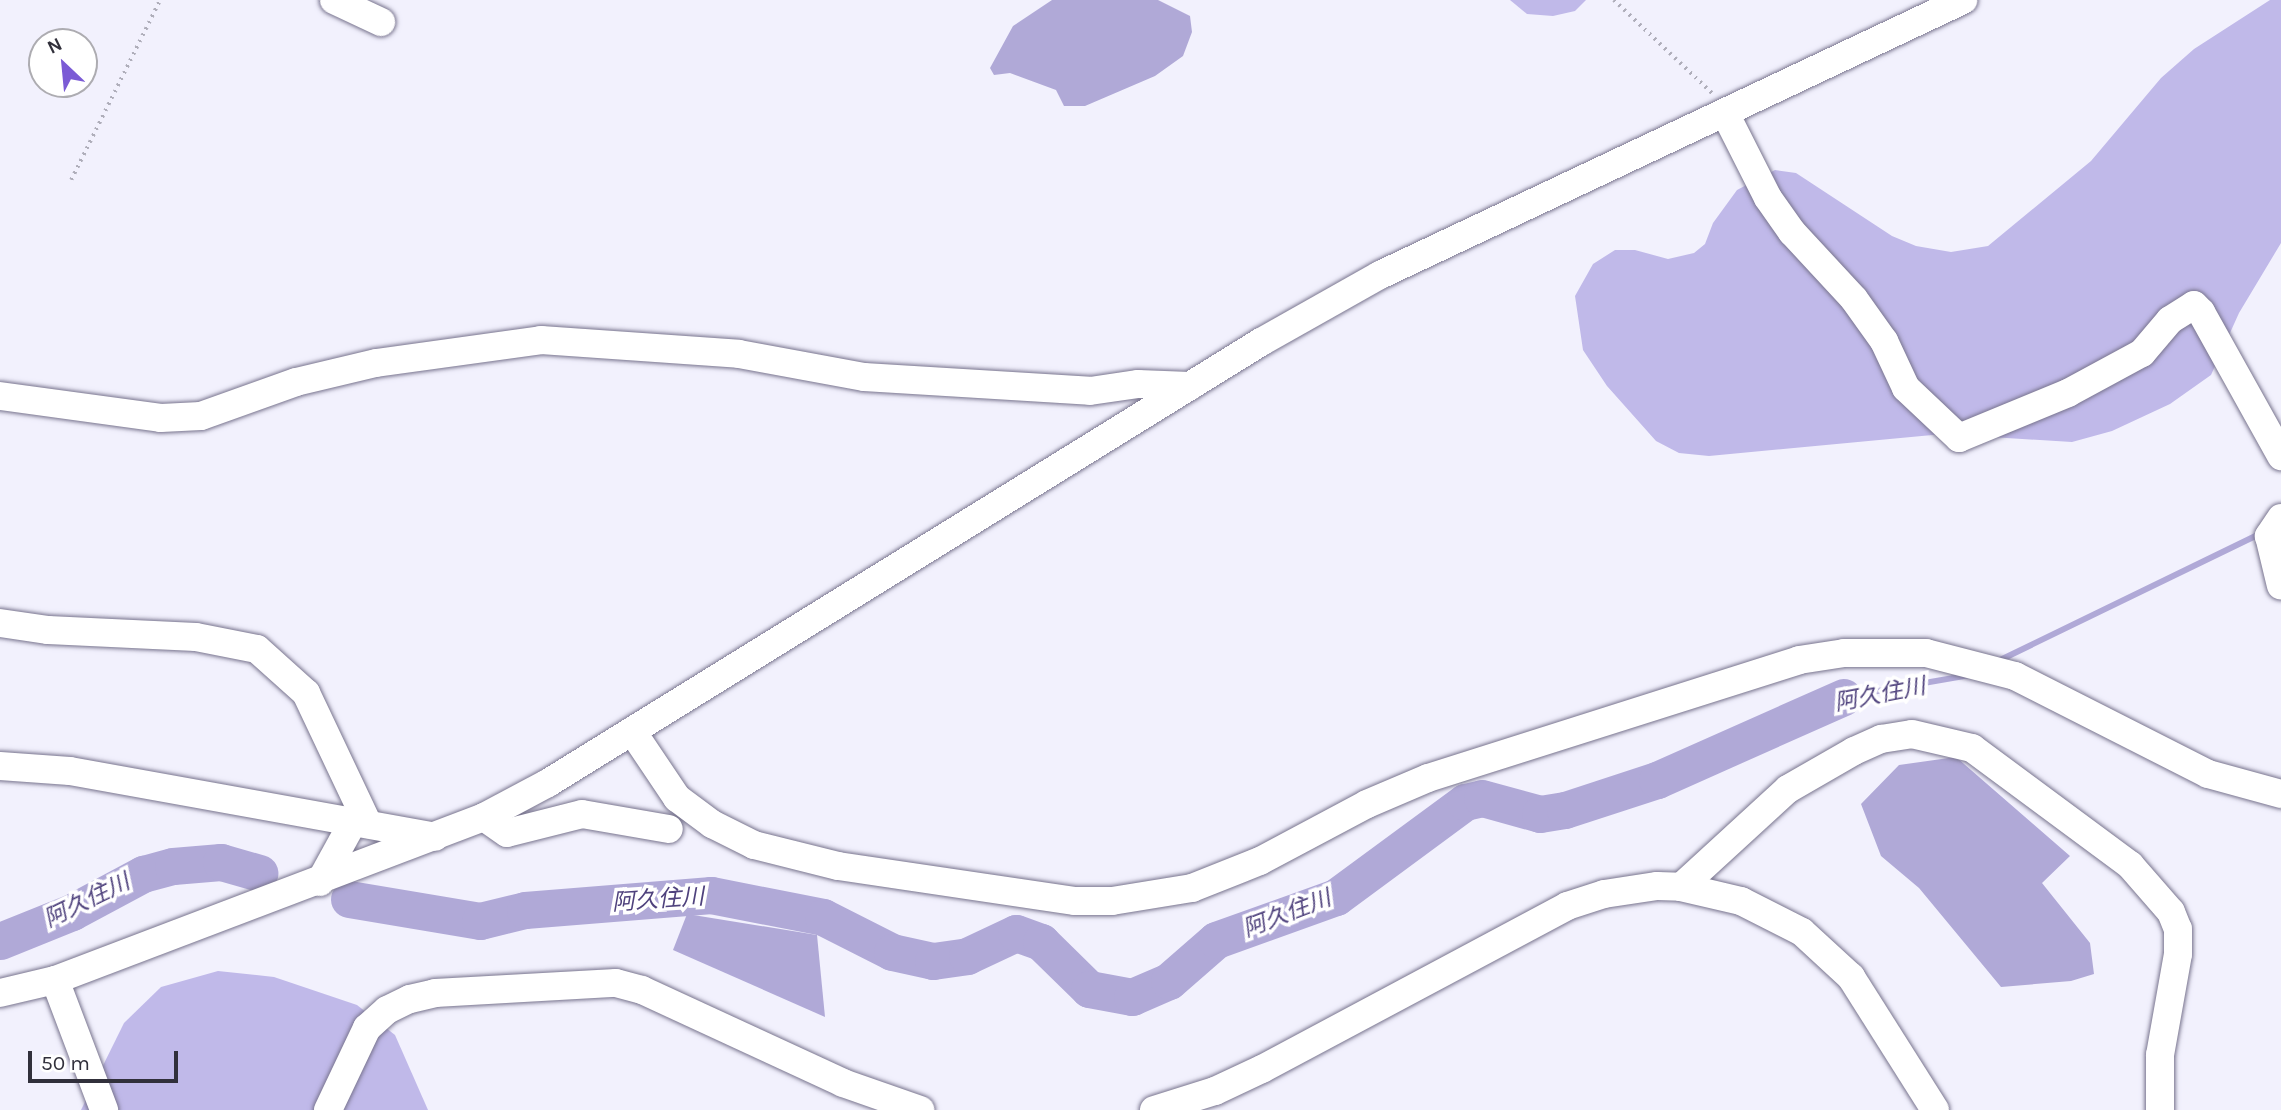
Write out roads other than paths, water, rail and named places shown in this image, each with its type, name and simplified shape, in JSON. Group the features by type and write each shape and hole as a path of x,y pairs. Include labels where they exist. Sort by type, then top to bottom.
{"street":[{"path":"334,0 381,22"},
{"path":"0,993 55,981 484,817 632,731 1190,386 1380,275 1963,0"},
{"path":"1725,113 1768,198 1791,232 1854,299 1884,341 1906,388 1959,438 2068,393 2142,353 2169,320 2193,305 2202,312 2281,456"},
{"path":"0,396 161,418 201,416 296,382 376,363 541,340 739,354 864,377 1090,391 1138,384 1190,386"},
{"path":"2281,518 2269,536 2281,586"},
{"path":"0,623 48,630 195,637 257,649 306,693 361,823"},
{"path":"632,731 677,798 712,824 754,845 838,866 1075,901 1112,901 1192,888 1260,861 1367,804 1428,778 1799,660 1844,653 1926,653 2015,676 2208,774 2281,794"},
{"path":"1681,887 1788,789 1881,738 1912,734 1972,748 2130,865 2171,912 2178,929 2178,954 2160,1055 2160,1110"},
{"path":"0,766 70,771 313,818 361,823 435,837"},
{"path":"484,817 507,833 582,814 669,829"},
{"path":"313,818 322,843 320,881"},
{"path":"320,881 361,823"},
{"path":"1154,1110 1215,1091 1262,1069 1567,906 1634,888 1681,887 1741,901 1801,932 1825,951 1865,997 1935,1110"},
{"path":"55,981 104,1110"},
{"path":"328,1110 367,1028 387,1010 410,999 435,993 616,983 642,990 844,1097 920,1110"}],"waterway":[{"name":"阿久住川","path":"1996,662 2260,534"},
{"name":"阿久住川","path":"1843,697 1971,675"},
{"name":"阿久住川","path":"349,899 480,921 525,910 711,895 823,917 892,952 933,961 967,956 1016,933 1041,942 1089,989 1132,997 1169,981 1216,940 1336,897 1465,802 1482,798 1540,814 1565,810 1657,780 1843,697"},
{"name":"阿久住川","path":"0,941 72,912 143,874 173,866 221,862 259,873"}]}
